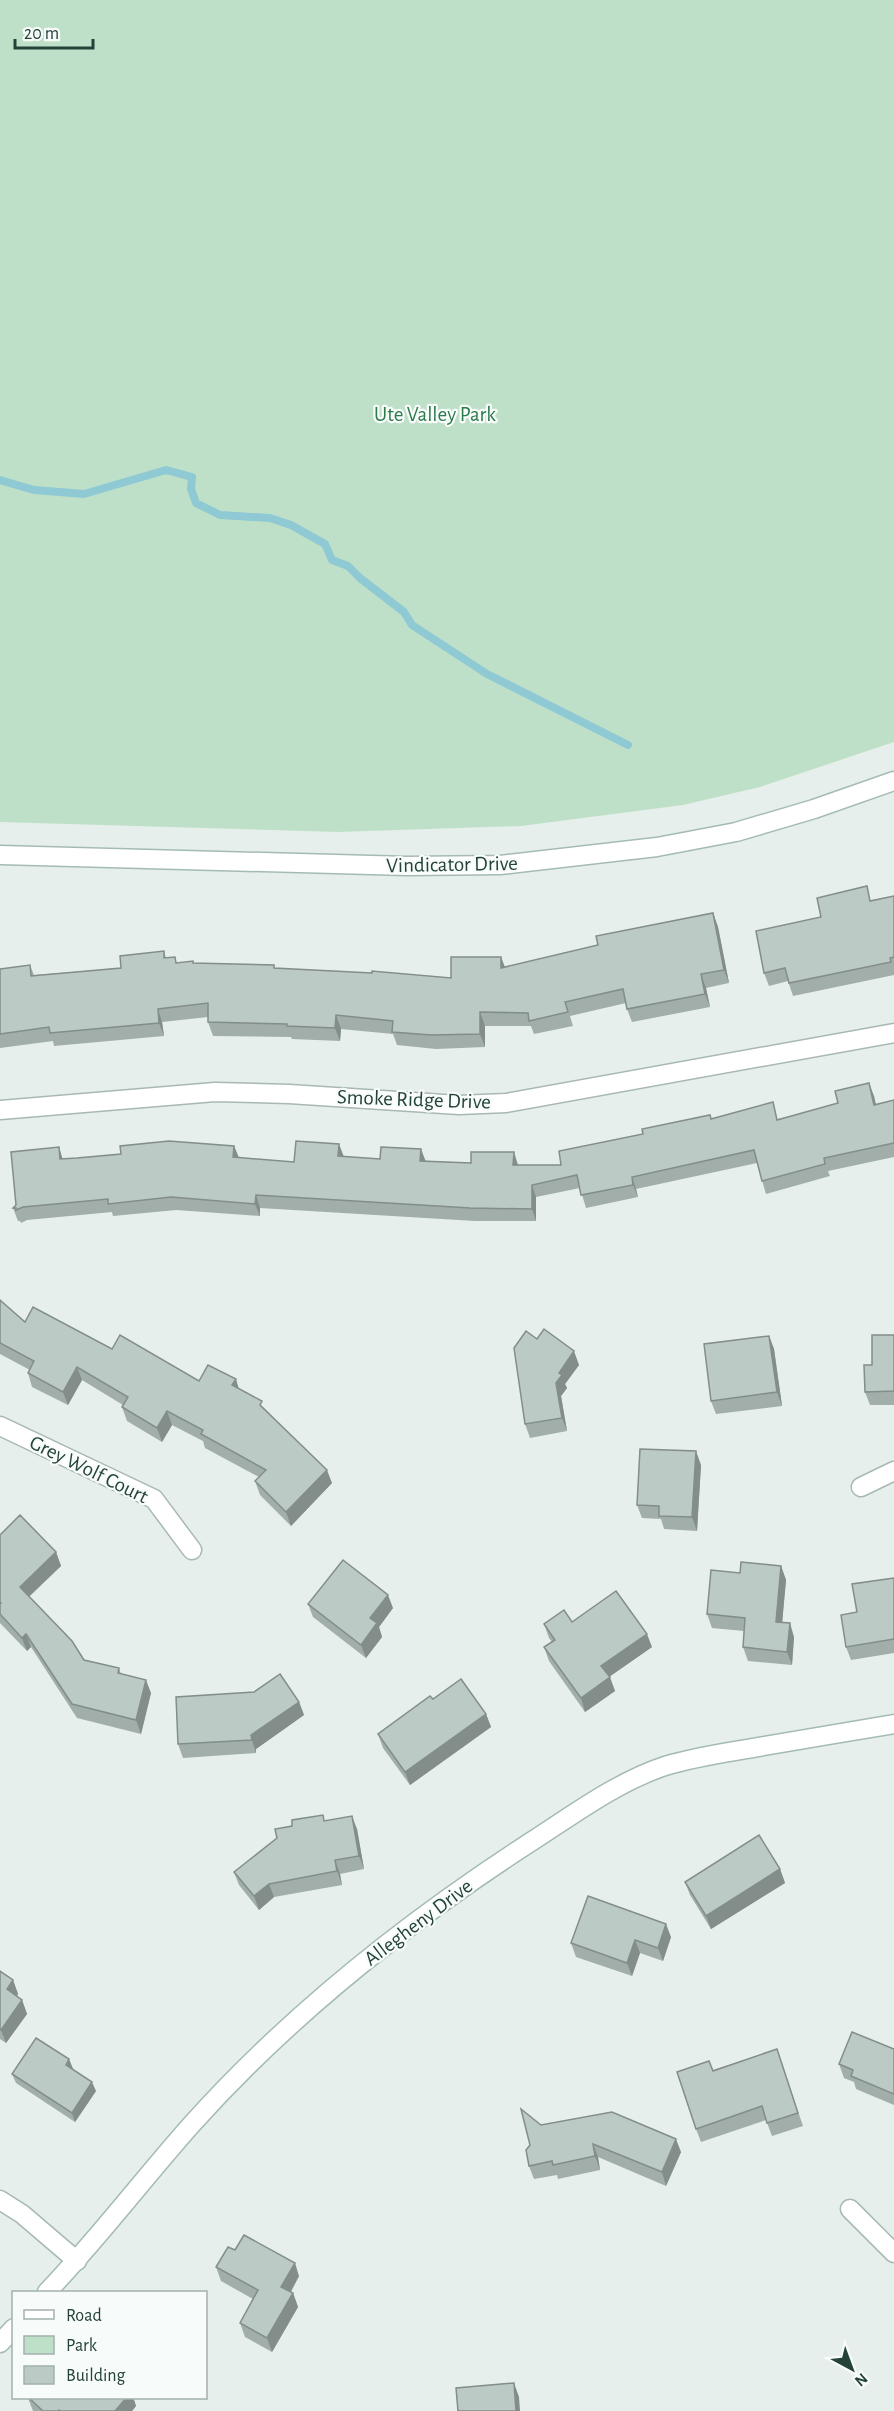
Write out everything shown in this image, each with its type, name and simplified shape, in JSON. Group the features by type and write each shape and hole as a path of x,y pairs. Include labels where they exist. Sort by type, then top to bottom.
{"street":[{"name":"Vindicator Drive","path":"0,855 407,866 500,866 657,847 736,832 814,809 894,781"},
{"name":"Smoke Ridge Drive","path":"0,1110 215,1092 289,1094 459,1105 506,1102 894,1033"},
{"name":"Grey Wolf Court","path":"0,1426 154,1499 192,1550"},
{"path":"861,1487 894,1471"},
{"name":"Allegheny Drive","path":"48,2291 77,2261 192,2124 262,2052 333,1986 464,1886 612,1790 664,1767 712,1755 894,1724"},
{"path":"0,2200 22,2214 77,2261"},
{"path":"850,2209 894,2253"},
{"path":"0,2343 12,2330"}],"green space":[{"name":"Ute Valley Park","path":"0,0 894,0 894,742 760,787 683,805 521,826 338,832 0,822"}],"building":[{"path":"867,886 870,901 894,896 894,957 890,958 891,962 789,983 785,968 764,973 756,931 821,917 817,898"},
{"path":"713,913 724,970 701,974 705,994 627,1009 623,989 565,1002 568,1012 529,1021 528,1013 480,1012 480,1034 431,1035 392,1032 393,1021 336,1015 335,1028 208,1022 208,1003 158,1009 159,1023 50,1033 49,1027 0,1034 0,969 30,965 31,976 121,968 120,956 164,951 164,958 175,957 176,963 193,961 193,963 274,965 274,968 372,973 372,971 451,978 451,957 501,957 501,968 598,945 596,936"},
{"path":"869,1083 874,1105 894,1100 894,1143 824,1158 825,1164 762,1181 754,1150 632,1177 633,1185 581,1195 577,1175 532,1185 532,1209 470,1208 256,1195 255,1204 171,1197 108,1204 108,1199 23,1207 16,1210 13,1208 16,1205 11,1152 59,1147 60,1159 77,1158 121,1154 120,1146 169,1141 234,1146 233,1157 294,1162 296,1141 339,1144 338,1156 380,1159 381,1147 421,1149 420,1161 471,1163 471,1152 514,1152 513,1165 561,1165 559,1151 643,1134 642,1129 710,1115 711,1119 773,1102 777,1120 838,1103 835,1091"},
{"path":"0,1300 25,1322 33,1307 112,1349 120,1335 199,1381 208,1365 236,1379 232,1385 262,1401 260,1405 327,1470 286,1512 255,1481 266,1470 201,1434 203,1430 167,1411 157,1428 122,1407 128,1397 77,1367 63,1392 28,1373 34,1361 0,1343"},
{"path":"544,1329 574,1351 559,1373 562,1375 556,1383 562,1418 525,1424 514,1348 526,1331 537,1339"},
{"path":"872,1335 894,1335 894,1391 865,1392 864,1365 872,1365"},
{"path":"769,1336 777,1392 711,1401 704,1344"},
{"path":"640,1449 696,1451 692,1517 659,1516 659,1506 637,1505"},
{"path":"20,1515 56,1552 20,1587 72,1641 84,1660 119,1668 118,1673 146,1680 136,1720 72,1704 26,1634 22,1638 0,1614 0,1535"},
{"path":"343,1560 388,1595 370,1618 377,1623 361,1645 308,1604"},
{"path":"741,1562 781,1566 776,1622 790,1623 787,1652 743,1647 745,1618 707,1614 711,1570 740,1573"},
{"path":"894,1578 894,1639 846,1647 841,1615 857,1612 852,1584"},
{"path":"616,1591 647,1634 601,1666 610,1677 581,1698 544,1647 555,1640 544,1624 564,1610 572,1622"},
{"path":"280,1674 299,1702 251,1735 252,1740 178,1744 176,1697 254,1692"},
{"path":"461,1679 486,1714 405,1772 378,1734 430,1696 433,1699"},
{"path":"323,1815 324,1821 352,1816 359,1856 335,1860 337,1871 269,1884 254,1896 234,1872 277,1838 275,1829 292,1826 292,1820"},
{"path":"759,1835 780,1869 706,1916 685,1882"},
{"path":"588,1896 666,1924 658,1948 635,1940 627,1963 571,1943"},
{"path":"0,1971 13,1980 7,1989 22,2000 1,2030 0,2029"},
{"path":"852,2032 894,2049 894,2094 851,2076 853,2070 839,2064"},
{"path":"36,2038 69,2059 66,2065 92,2082 72,2113 12,2074"},
{"path":"777,2049 798,2113 767,2123 762,2106 696,2129 677,2072 709,2061 713,2071"},
{"path":"521,2109 541,2125 612,2112 676,2139 662,2172 593,2144 595,2156 553,2165 552,2161 529,2166 526,2150 530,2145"},
{"path":"244,2235 295,2263 281,2287 293,2293 267,2338 240,2323 258,2290 216,2267 228,2247 235,2250"},
{"path":"514,2383 516,2411 458,2411 456,2388"},
{"path":"30,2399 125,2399 115,2411 43,2411"}],"waterway":[{"path":"0,480 34,490 84,494 166,470 192,477 191,489 196,503 220,515 270,518 291,525 325,544 332,560 348,566 404,612 412,625 487,674 628,745"}]}
